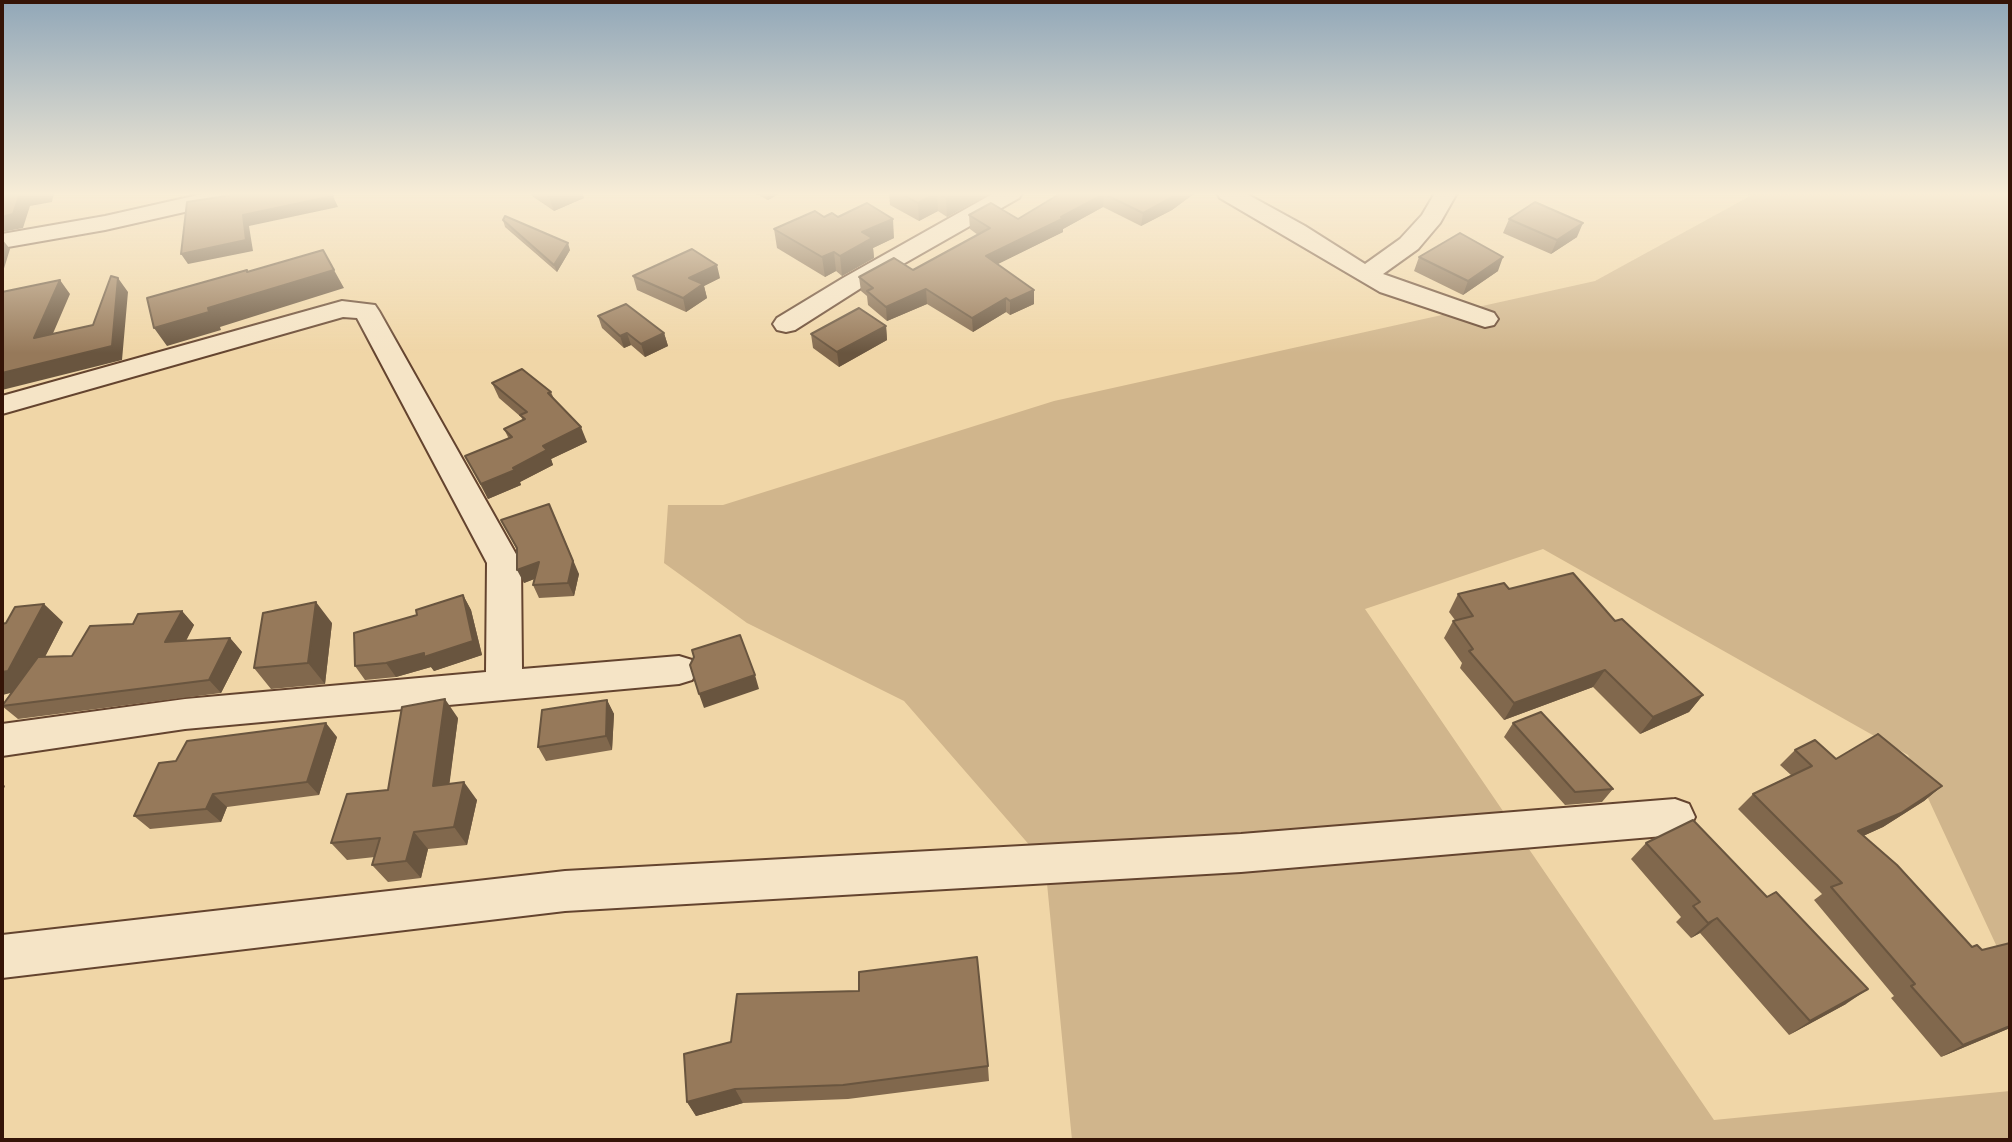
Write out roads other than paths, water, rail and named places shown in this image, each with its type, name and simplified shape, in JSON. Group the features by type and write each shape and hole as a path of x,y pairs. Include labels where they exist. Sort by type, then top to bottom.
{"street":[{"path":"786,324 917,246"},
{"path":"1321,246 1365,275 1421,299 1485,319"},
{"path":"1365,275 1406,246"},
{"path":"2,405 342,309 366,311 504,563 504,686"},
{"path":"2,740 184,714 679,670"},
{"path":"2,957 565,891 1241,853 1675,817"}]}
